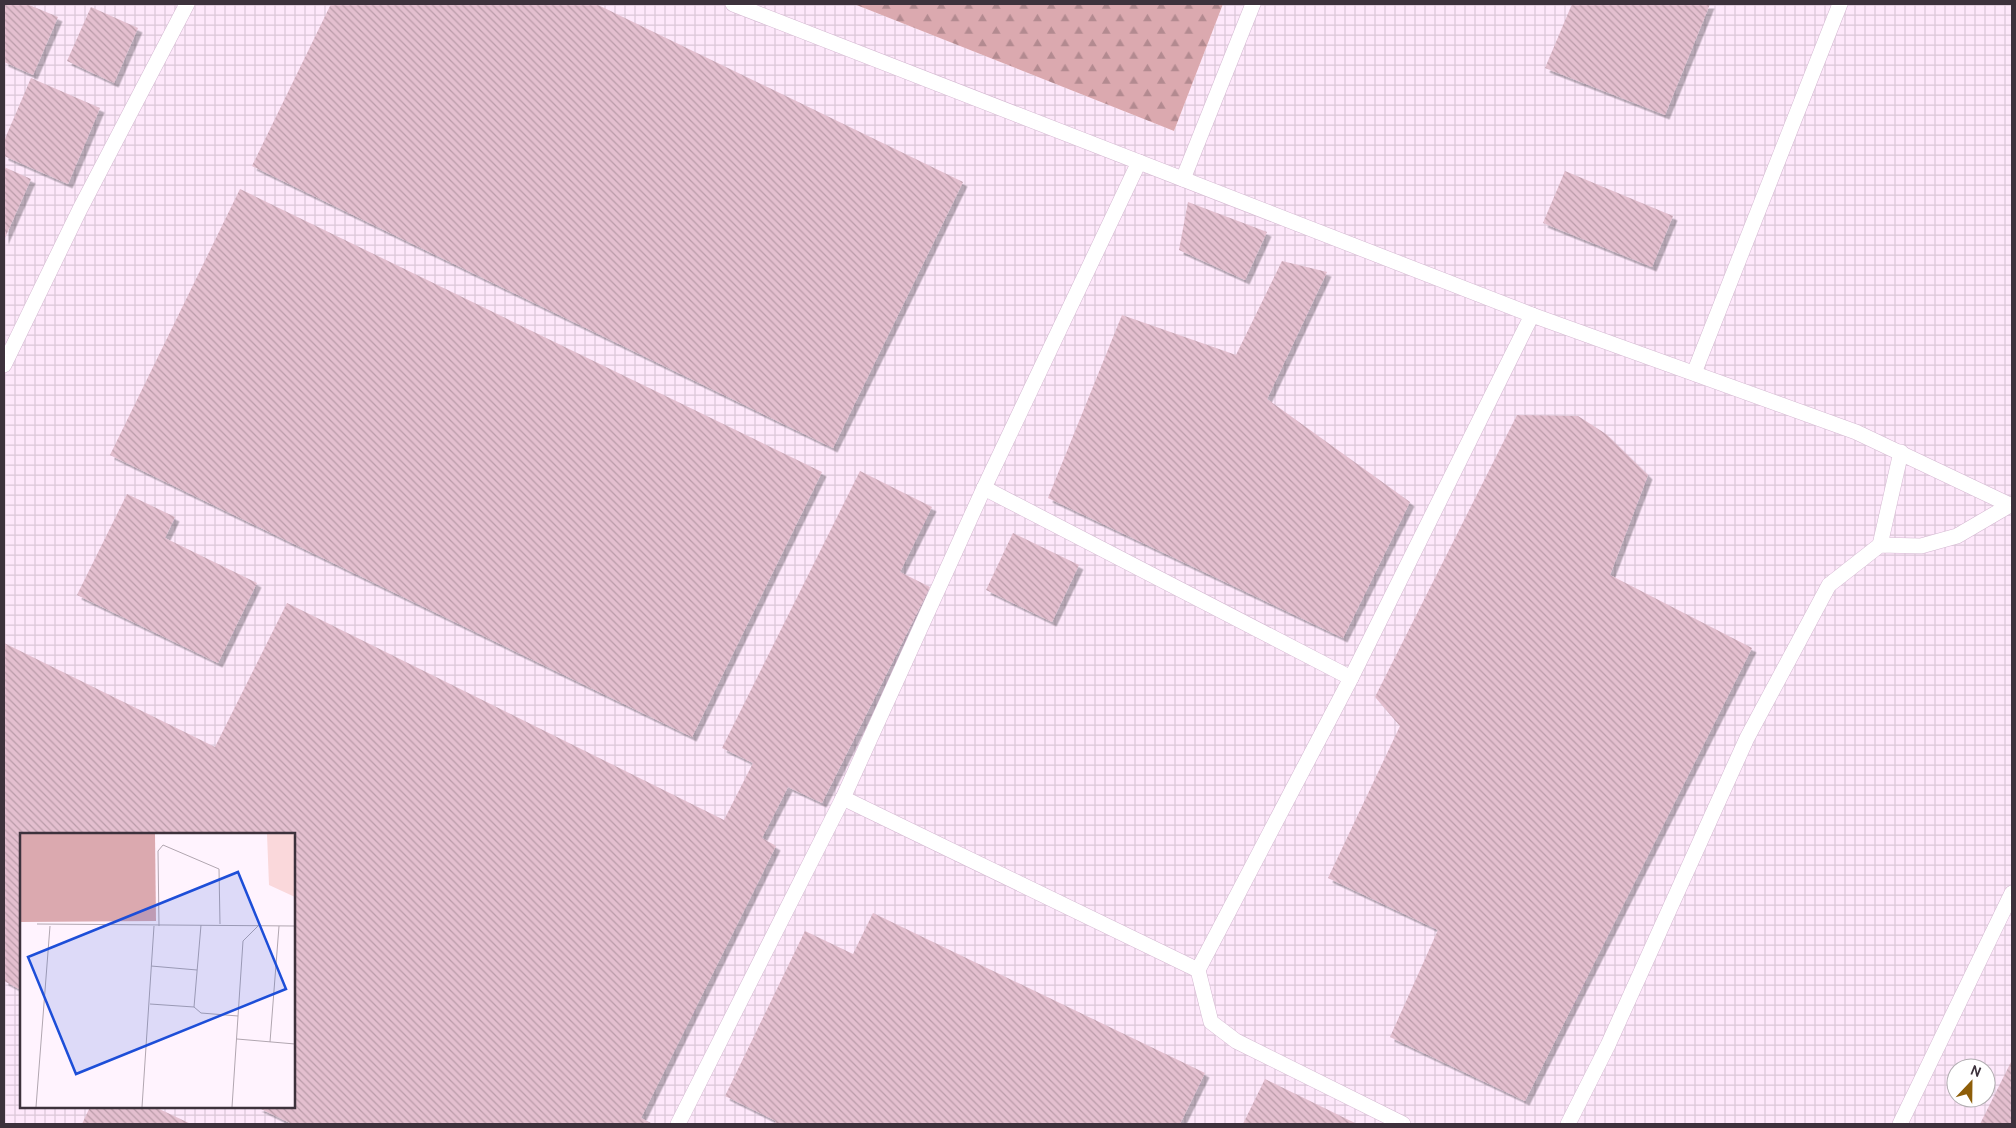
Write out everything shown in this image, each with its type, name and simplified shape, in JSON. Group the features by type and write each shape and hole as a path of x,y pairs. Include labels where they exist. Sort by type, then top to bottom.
{"lane":[{"path":"4,365 80,209 187,4"},
{"path":"733,4 1532,315 1856,432 2011,505"},
{"path":"1183,179 1253,4"},
{"path":"1694,373 1840,4"},
{"path":"678,1124 843,798 984,488 1139,162"},
{"path":"1403,1124 1236,1041 1224,1032 1211,1022 1198,970 1351,678 1532,315"},
{"path":"1568,1124 1608,1045 1747,738 1824,594 1829,585 1880,544 1901,452"},
{"path":"984,488 1351,678"},
{"path":"1880,544 1921,546 1957,536 2011,505"},
{"path":"843,798 1198,970"},
{"path":"1900,1124 2012,893"}],"shaded area":[{"path":"4,4 854,4 1174,131 1223,4 2012,4 2012,1124 4,1124"}],"green space":[{"path":"854,4 1223,4 1174,131"}],"building":[{"path":"4,4 27,4 58,17 33,75 4,62"},
{"path":"331,4 596,4 963,182 833,448 252,166"},
{"path":"1572,4 1710,4 1665,115 1545,68"},
{"path":"91,7 138,28 114,83 67,61"},
{"path":"31,78 100,108 68,184 4,156 4,141"},
{"path":"4,167 31,179 4,240"},
{"path":"1565,171 1673,216 1652,267 1543,223"},
{"path":"240,189 822,472 692,737 110,455"},
{"path":"1188,202 1267,232 1245,280 1179,250"},
{"path":"1282,261 1327,272 1267,399 1410,502 1343,638 1048,498 1122,315 1236,355"},
{"path":"1517,415 1578,416 1606,434 1648,475 1610,575 1752,648 1525,1101 1390,1037 1438,930 1328,878 1400,726 1375,697"},
{"path":"860,471 932,507 900,572 930,587 822,803 788,787 762,838 776,846 641,1118 653,1124 292,1124 259,1108 295,1108 295,833 20,833 20,989 4,981 4,643 215,747 287,603 724,820 753,763 722,748"},
{"path":"127,494 175,517 165,538 257,583 218,663 77,595"},
{"path":"1013,533 1079,565 1052,622 986,590"},
{"path":"873,913 1205,1073 1180,1124 774,1124 776,1121 725,1096 805,931 853,954"},
{"path":"2012,1060 2012,1124 1980,1124 1988,1108 1996,1108 1996,1092"},
{"path":"1265,1079 1357,1124 1243,1124"},
{"path":"90,1108 157,1108 191,1124 82,1124"}]}
